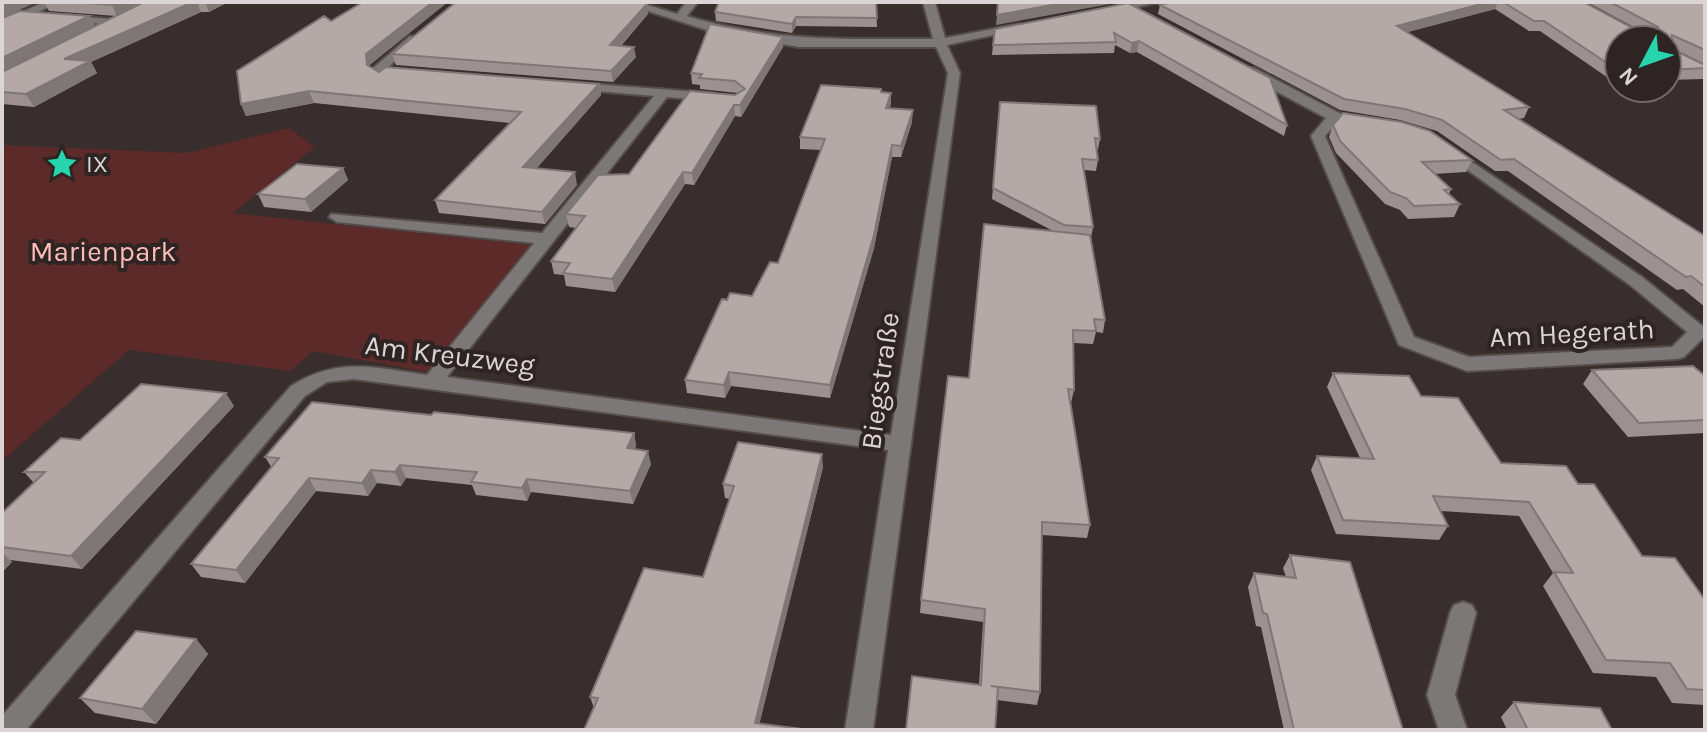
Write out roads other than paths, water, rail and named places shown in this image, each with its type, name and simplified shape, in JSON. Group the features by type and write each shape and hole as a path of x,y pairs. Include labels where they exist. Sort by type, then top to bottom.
{"street":[{"path":"2,25 53,2"},
{"path":"626,2 720,30 799,43 940,43 1035,25"},
{"path":"679,19 692,2"},
{"name":"Biegstraße","path":"859,730 954,73 940,43 929,2"},
{"path":"1091,14 1153,2"},
{"path":"1129,7 1156,22"},
{"path":"25,15 120,23"},
{"path":"94,36 134,16"},
{"path":"386,74 421,33"},
{"path":"1239,66 1335,117 1387,125"},
{"path":"552,84 721,97"},
{"path":"433,381 664,92"},
{"name":"Am Hegerath","path":"1335,117 1318,136 1406,341 1467,364 1677,353 1698,332 1636,281 1431,137"},
{"path":"337,217 546,239"},
{"name":"Am Kreuzweg","path":"8,730 298,391 322,376 354,372 433,381 899,444"},
{"path":"1453,730 1441,695 1463,613"}],"place":[{"name":"IX","path":"62,164"}],"park label":[{"name":"Marienpark","path":"103,251"}]}
